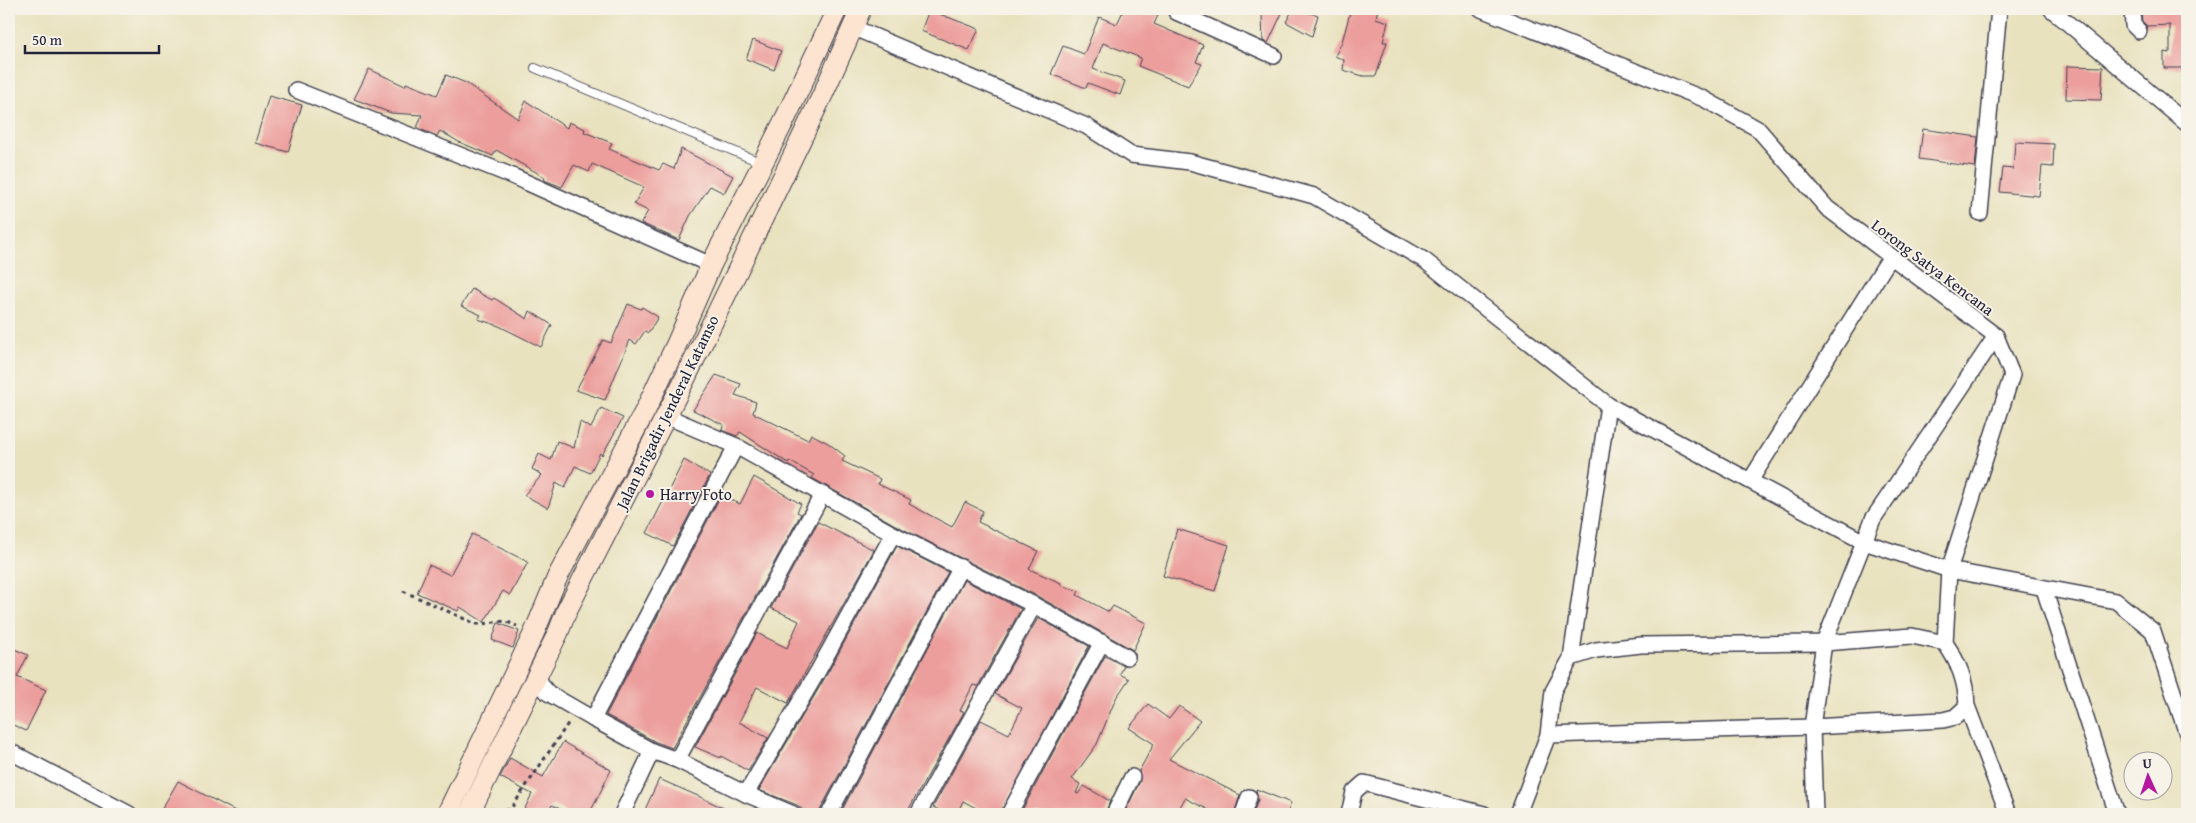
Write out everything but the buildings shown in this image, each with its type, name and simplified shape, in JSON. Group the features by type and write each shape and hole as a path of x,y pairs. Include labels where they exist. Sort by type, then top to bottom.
{"main road":[{"name":"Jalan Brigadir Jenderal Katamso","path":"476,812 537,674 666,416 818,103 861,9"},
{"name":"Jalan Brigadir Jenderal Katamso","path":"447,814 534,633 557,578 610,479 677,343 711,265 748,196 834,10"},
{"path":"610,479 630,488"}],"street":[{"path":"1175,9 1176,12 1274,56"},
{"name":"Lorong Satya Kencana","path":"1481,9 1704,99 1758,129 1827,208 1996,336 1874,519 1824,643 1812,727 1815,814"},
{"path":"1980,213 1999,9"},
{"path":"2051,9 2187,124"},
{"path":"2132,9 2133,25 2139,31"},
{"path":"852,27 1086,126 1131,155 1190,162 1314,196 1424,260 1608,405 1864,542 1949,570 2116,601 2153,631 2187,734"},
{"path":"296,90 510,176 711,265"},
{"path":"1750,481 1891,256"},
{"path":"1996,336 2012,374 1949,570 1945,643 1958,661 1966,688 1967,706 2008,814"},
{"path":"1518,814 1548,736 1553,691 1571,658 1608,405"},
{"path":"666,416 736,446 893,534 1034,605 1127,657"},
{"path":"593,718 736,446"},
{"path":"677,760 822,495"},
{"path":"746,794 818,671 893,534"},
{"path":"829,814 961,567"},
{"path":"2044,589 2117,814"},
{"path":"918,814 1034,605"},
{"path":"1571,658 1596,650 1641,645 1824,643 1912,636 1945,643"},
{"path":"1009,814 1102,642"},
{"path":"537,674 542,686 548,692 652,751 677,760 746,794 793,814"},
{"path":"1548,736 1812,727 1943,720 1955,716 1967,706"},
{"path":"9,751 129,814"},
{"path":"622,814 652,751"},
{"path":"1114,814 1132,777"},
{"path":"1349,814 1354,792 1364,783 1484,814"},
{"path":"1243,814 1249,797"}],"lane":[{"path":"535,68 762,163"}],"path":[{"path":"402,591 476,624 488,625 496,620 505,620 534,633"},
{"path":"476,812 510,810 578,709"}],"place":[{"name":"Harry Foto","path":"650,494"}]}
